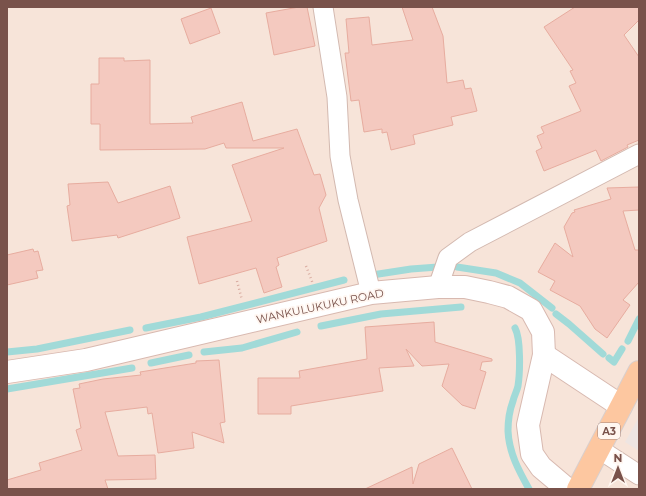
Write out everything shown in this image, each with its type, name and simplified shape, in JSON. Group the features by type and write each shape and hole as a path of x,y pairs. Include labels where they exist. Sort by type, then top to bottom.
{"main road":[{"name":"WANKULUKUKU ROAD","path":"7,372 86,360 371,293 438,287 465,287 489,292 508,297 531,310 543,332 542,363 528,425 532,454 541,467 567,489"},
{"path":"542,363 621,406"},
{"name":"A3","path":"578,489 600,450 639,372"}],"street":[{"path":"323,7 337,97 340,156 348,200 371,293"},
{"path":"438,287 448,258 470,242 639,154"},
{"path":"600,450 639,475"}],"path":[{"path":"306,266 313,285"},
{"path":"237,281 243,304"}],"shaded area":[{"path":"7,7 639,7 639,489 7,489"},
{"path":"639,417 639,451 625,442"}],"building":[{"path":"307,7 315,46 274,55 266,13"},
{"path":"402,7 432,7 443,36 447,83 463,80 465,89 471,88 477,111 451,117 453,125 413,135 415,144 391,150 387,132 382,133 382,129 364,132 359,100 351,101 345,53 349,53 346,19 369,17 372,45 413,40"},
{"path":"575,7 639,7 639,20 624,35 639,57 639,140 627,145 628,147 601,161 596,150 544,171 536,151 542,148 537,136 544,133 541,127 581,111 569,86 576,83 570,71 573,70 544,27"},
{"path":"211,8 220,33 190,44 181,19"},
{"path":"99,58 124,58 124,61 150,60 150,124 193,123 191,117 242,102 253,141 297,129 314,175 320,174 326,195 319,208 327,241 277,258 279,265 276,267 282,287 264,293 256,268 199,284 187,237 252,221 232,165 284,148 226,148 224,143 205,149 100,150 100,124 91,124 91,84 99,84"},
{"path":"108,182 118,203 170,186 180,218 118,238 117,235 72,241 67,206 70,205 68,184"},
{"path":"639,187 639,210 623,211 635,250 639,250 639,282 623,300 630,305 607,338 595,329 580,306 550,290 555,281 538,272 555,243 573,257 564,227 572,213 575,212 574,210 611,199 607,188"},
{"path":"33,249 34,252 38,251 43,270 36,271 38,278 7,285 7,255"},
{"path":"434,322 435,342 492,359 492,361 482,362 480,370 486,372 475,409 462,405 442,386 449,364 422,366 406,349 414,366 379,368 383,391 291,406 291,414 258,414 258,378 300,378 299,371 367,359 365,327"},
{"path":"219,360 225,422 220,423 224,443 192,432 194,448 158,453 152,413 148,414 147,407 105,412 118,456 155,455 156,479 105,480 108,489 7,489 7,480 41,470 39,463 82,450 76,430 81,428 73,389 80,388 79,384 103,379 141,375 140,372 196,363 196,361"},
{"path":"452,448 472,489 365,489 412,467 413,484 419,464"}],"waterway":[{"path":"372,275 411,269 438,267"},
{"path":"457,267 496,273 520,283 552,308"},
{"path":"146,328 201,317 344,280"},
{"path":"321,326 381,314 461,307"},
{"path":"556,314 603,354"},
{"path":"628,341 639,319"},
{"path":"515,328 520,356 519,373 518,386 510,412 508,431 512,454 529,489"},
{"path":"7,352 37,349 130,330"},
{"path":"204,352 242,348 297,332"},
{"path":"609,358 614,362 622,349"},
{"path":"151,363 189,355"},
{"path":"7,389 132,368"}]}
